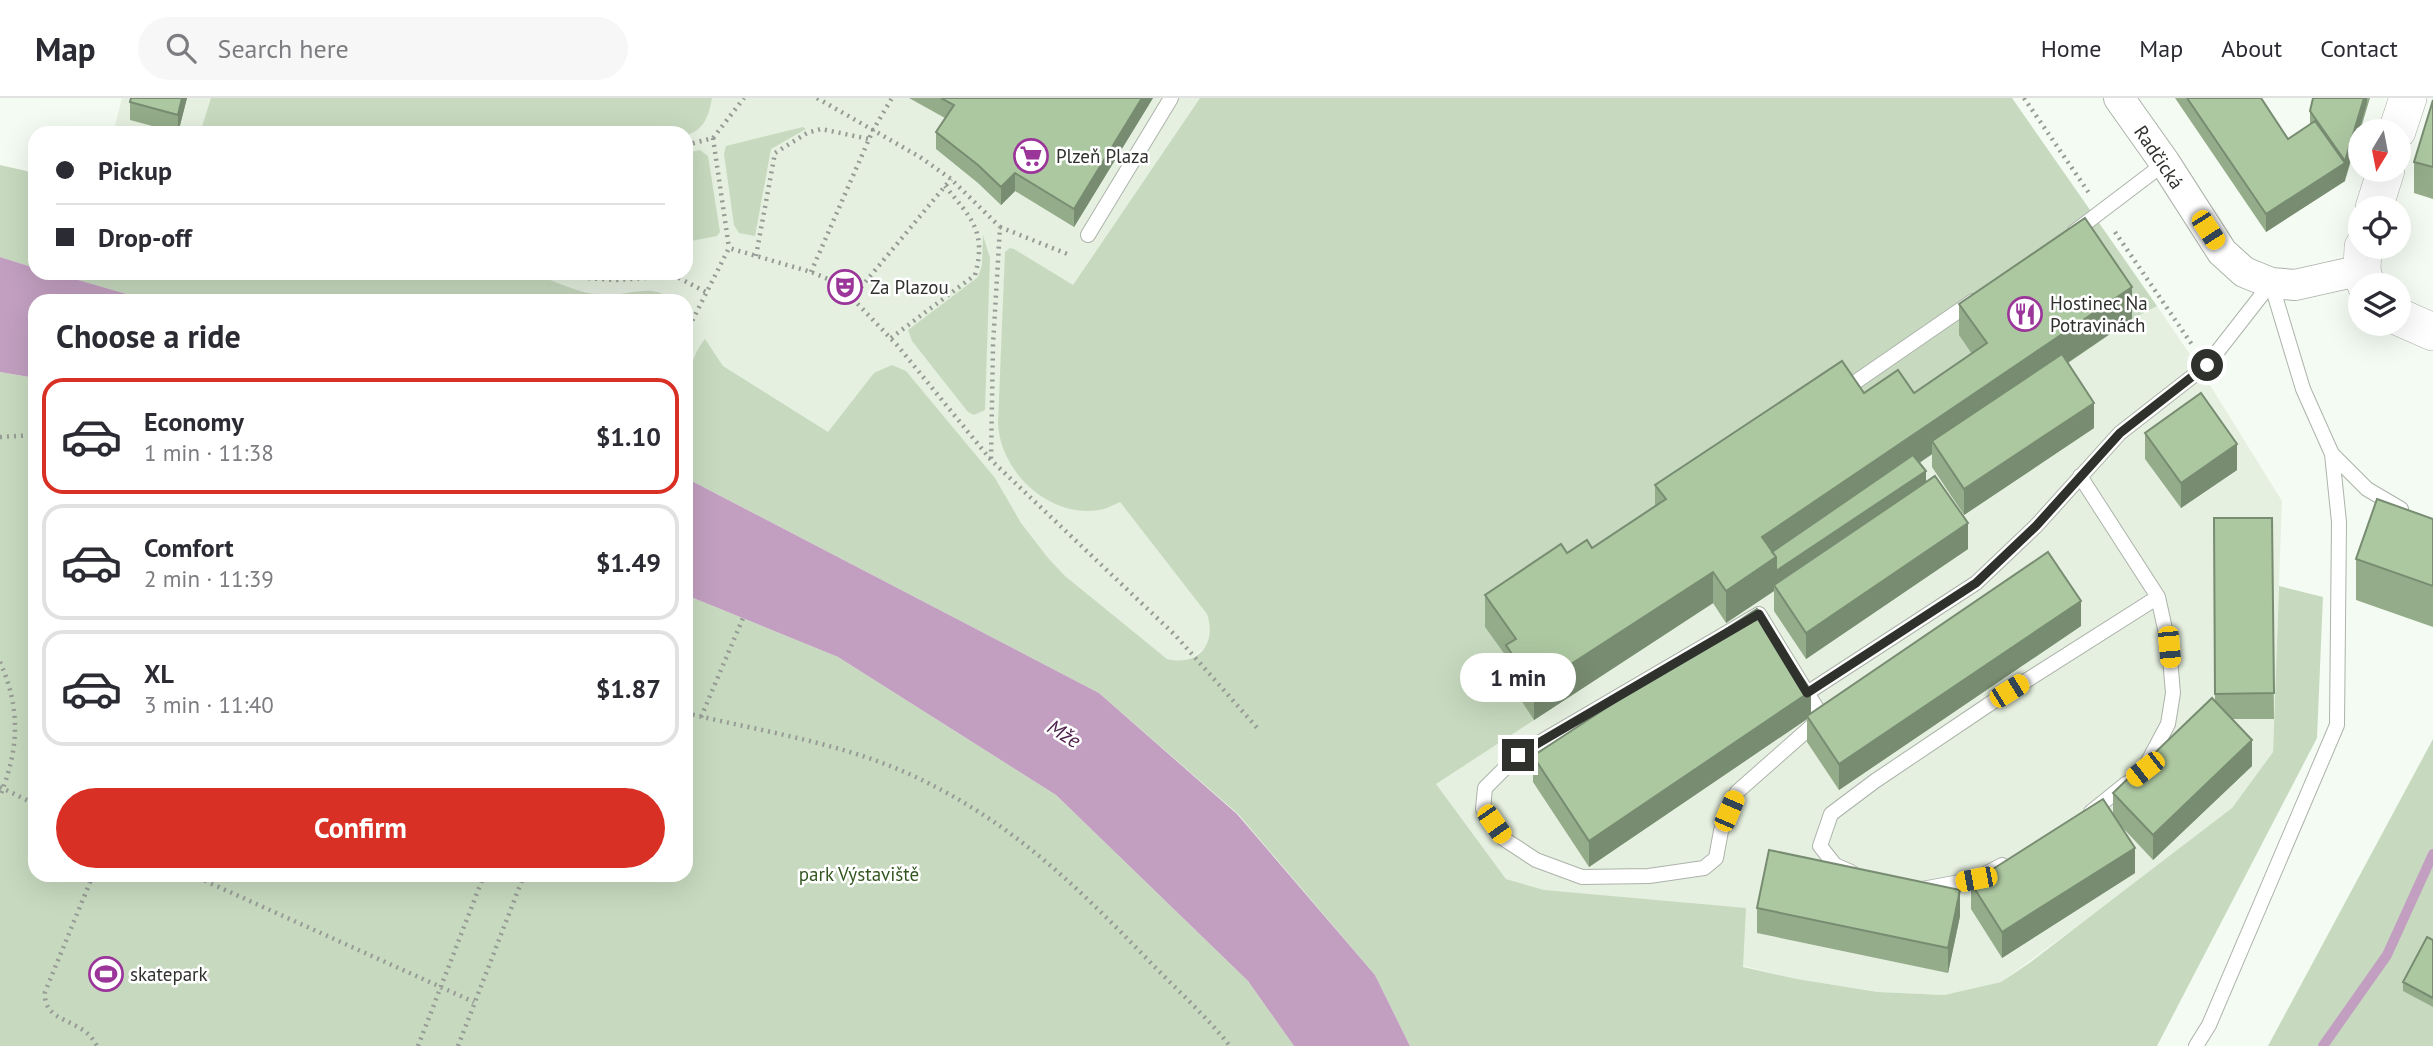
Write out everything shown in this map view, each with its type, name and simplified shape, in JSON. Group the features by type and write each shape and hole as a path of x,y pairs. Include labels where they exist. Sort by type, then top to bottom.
{"street":[{"name":"Radčická","path":"2119,98 2222,252 2244,272 2270,283 2295,285 2363,267"},
{"path":"2402,119 2408,98"},
{"path":"2411,322 2433,332"}],"lane":[{"path":"1088,235 1171,98"},
{"path":"2060,241 2165,163"},
{"path":"2196,1046 2209,1025 2336,725 2339,522 2332,454 2303,389 2270,283"},
{"path":"1807,693 1976,583 2036,526 2120,433 2207,365 2270,283"},
{"path":"1854,383 1980,296"},
{"path":"2332,454 2367,489 2401,509"},
{"path":"2081,476 2158,597 2169,647 2173,693 2168,724 2145,769 2081,819"},
{"path":"1866,878 1835,865 1820,846 1831,814 1988,705 2158,597"},
{"path":"1759,614 1807,693 1822,717 1737,792 1721,831 1716,858 1704,868 1649,876 1582,877 1536,860 1504,839 1483,809 1485,788 1518,755 1759,614"},
{"path":"1913,887 1926,889 1976,879 2011,860"}],"path":[{"path":"693,143 713,138 744,98"},
{"path":"817,98 920,157 951,179 1000,227 1073,256 1088,235"},
{"path":"811,271 873,130 892,98"},
{"path":"756,256 775,153 807,133 821,129 869,139"},
{"path":"693,319 729,248 713,138"},
{"path":"852,298 951,179"},
{"path":"891,338 975,275 979,235 973,221 945,186"},
{"path":"991,460 993,345 1000,227"},
{"path":"729,248 811,271 833,281 852,298 891,338 991,460 1175,635 1259,730"},
{"path":"683,280 706,292"},
{"path":"0,437 28,435"},
{"path":"701,717 743,618"},
{"path":"0,662 8,679 15,707 16,742 0,796"},
{"path":"693,715 834,747 905,773 960,799 1005,828 1057,870 1096,906 1230,1046"},
{"path":"2,788 28,801"},
{"path":"90,882 44,992 44,999 53,1015 83,1028 97,1046"},
{"path":"208,882 474,1002"},
{"path":"418,1046 481,882"},
{"path":"458,1046 521,882"}],"shaded area":[{"path":"122,98 1200,98 1073,285 1120,502 1207,613 1211,625 1207,646 1189,660 1177,662 1167,659 1155,650 693,412 693,294 342,294 298,280 693,280 693,126 115,126"},
{"path":"2157,306 2200,369 2282,501 2273,752 2232,808 2151,872 2001,982 1944,995 1879,992 1797,979 1743,966 1544,890 1506,879 1435,783 1715,602 2132,319"}],"green space":[{"path":"211,98 712,98 705,121 693,132 693,126 202,126"},
{"path":"1200,98 2012,98 2157,306 2132,319 1715,602 1436,784 1506,879 1544,890 1746,908 1743,967 1878,992 1944,995 2001,982 2232,808 2273,752 2279,586 2323,597 2317,738 2157,1046 1410,1046 1375,975 1238,814 1099,693 693,482 693,362 705,339 723,366 828,432 874,373 892,365 906,371 995,478 1021,523 1065,576 1167,659 1178,661 1196,656 1207,643 1207,614 1120,502 1102,509 1080,511 1062,507 1046,499 1030,488 1018,474 1001,441 998,423 1005,252 1010,248 1014,249 1073,285"},
{"path":"803,127 806,129 771,149 755,236 739,233 734,225 724,154 726,146"},
{"path":"700,150 708,156 720,232 717,236 693,241 693,152"},
{"path":"0,165 28,171 28,266 0,257"},
{"path":"983,235 990,258 985,410 974,415 968,412 912,341 908,330 978,277 982,265"},
{"path":"78,280 549,280 593,294 127,294"},
{"path":"642,291 663,294 616,294"},
{"name":"park Výstaviště","path":"0,372 28,377 28,882 693,882 693,598 838,657 1056,795 1248,981 1294,1046 0,1046"},
{"path":"2433,739 2433,1046 2268,1046"}],"water":[{"path":"0,257 28,266 28,280 78,280 127,294 28,294 28,377 0,372"},
{"name":"Mže","path":"693,482 1099,693 1237,814 1375,975 1410,1046 1294,1046 1248,981 1056,795 838,657 693,598"}],"building":[{"path":"131,98 182,98 178,115 130,102"},
{"name":"Plzeň Plaza","path":"941,98 1142,98 1074,209 1015,173 1001,187 936,132 954,105"},
{"path":"2187,98 2261,98 2288,139 2315,121 2345,163 2266,214"},
{"path":"2313,98 2364,98 2358,119 2348,119 2348,151 2345,161 2310,111"},
{"path":"2433,100 2433,167 2414,162"},
{"path":"2085,218 2132,287 1762,537 1776,557 1726,591 1713,572 1534,688 1506,645 1516,639 1485,595 1561,544 1567,553 1587,540 1592,548 1666,499 1655,485 1842,361 1864,393 1898,370 1914,393 1987,343 1959,304"},
{"path":"2062,354 2094,403 1964,489 1932,441"},
{"path":"2201,393 2237,444 2181,483 2145,433"},
{"path":"1913,455 1926,471 1776,571 1776,557 1772,552"},
{"path":"1935,476 1968,523 1806,633 1774,585"},
{"path":"2377,499 2433,519 2433,586 2356,559"},
{"path":"2214,518 2272,518 2274,693 2215,694"},
{"path":"2048,552 2081,601 1839,764 1807,716"},
{"path":"1757,609 1811,691 1589,841 1533,756"},
{"path":"2212,698 2252,740 2153,835 2113,793"},
{"path":"2103,799 2135,848 2002,932 1971,883"},
{"path":"1769,850 1960,890 1948,948 1757,908"},
{"path":"2427,937 2433,940 2433,998 2403,982"}],"waterway":[{"path":"2323,1046 2387,955 2433,854"}],"place":[{"name":"Plzeň Plaza","path":"1031,156"},
{"name":"Za Plazou","path":"845,287"},
{"name":"Hostinec Na Potravinách","path":"2025,314"},
{"name":"skatepark","path":"106,974"}],"route":[{"path":"1518,755 1759,614 1807,693 1976,583 2036,526 2120,433 2207,365"}]}
